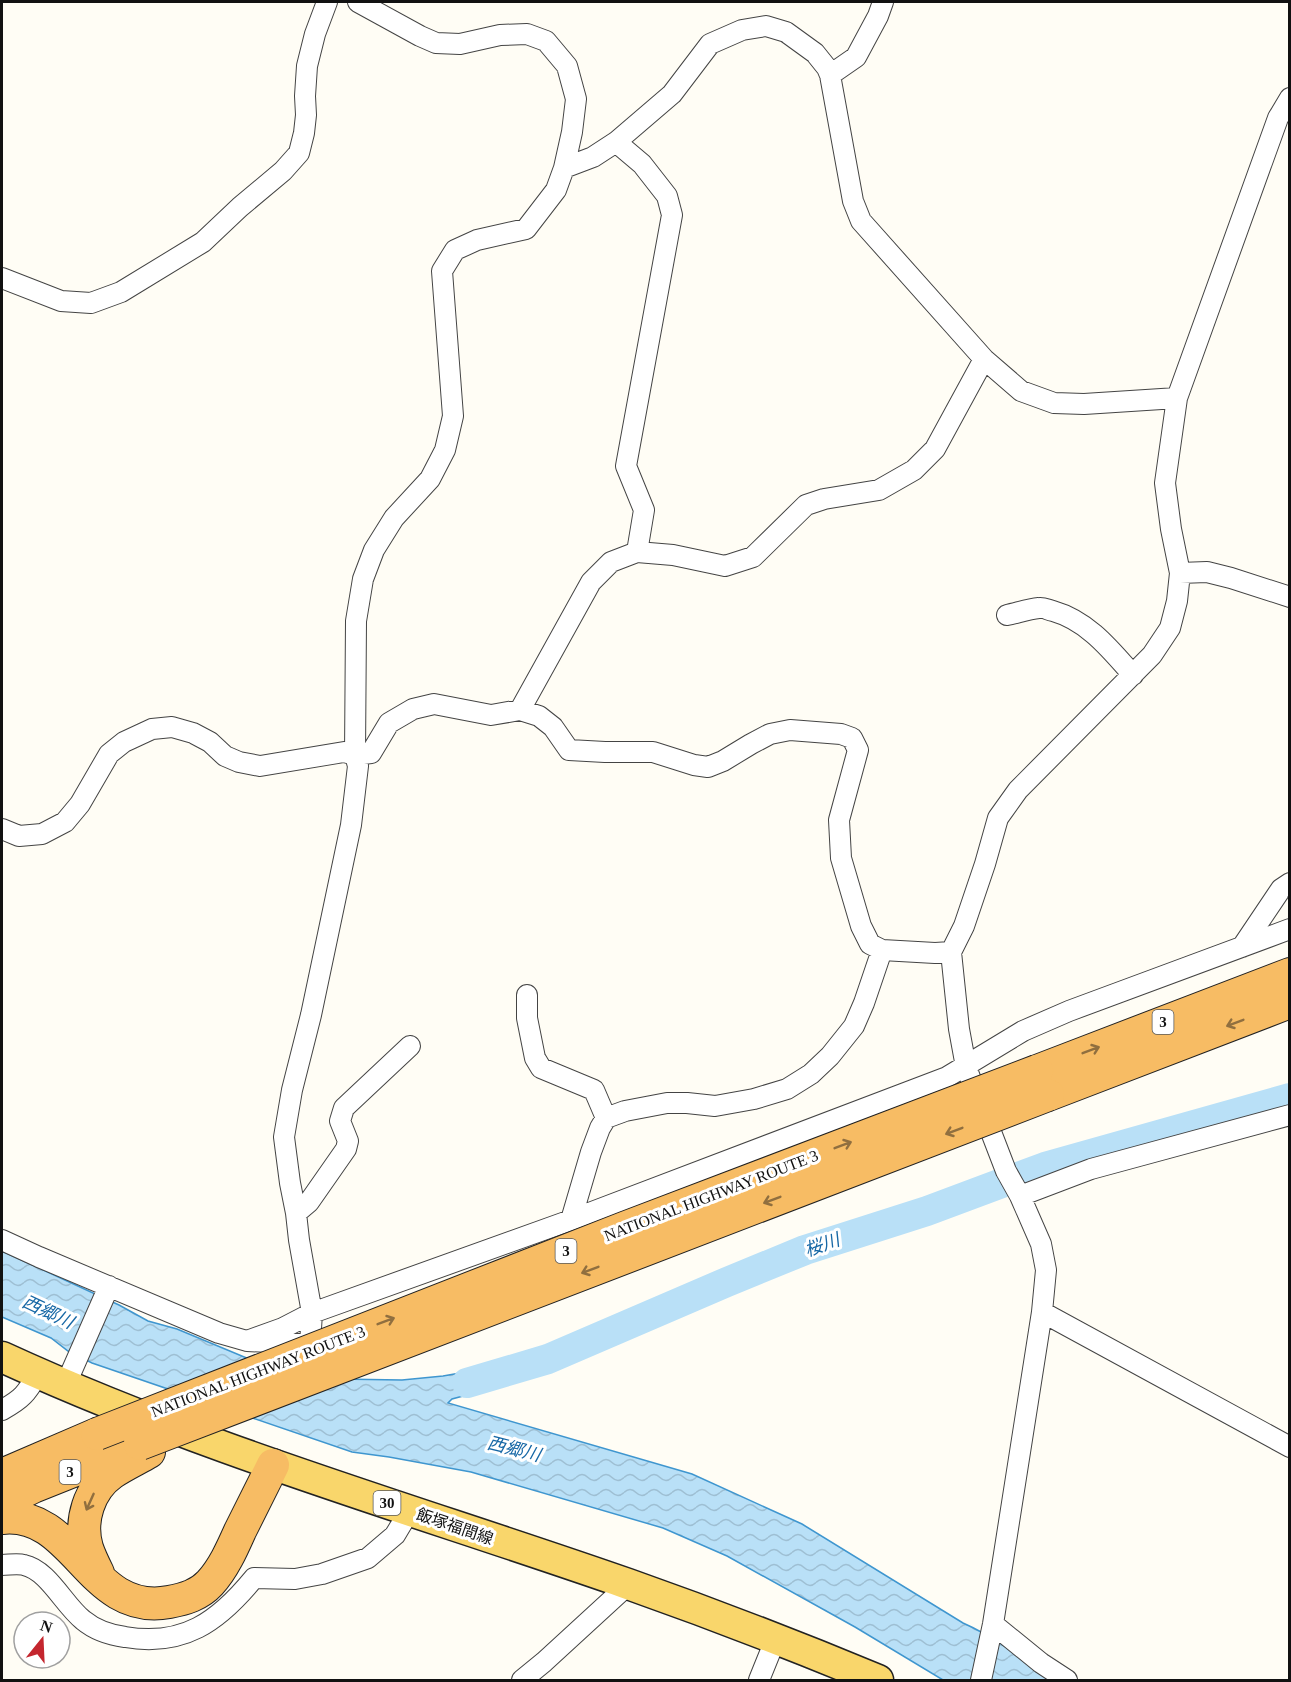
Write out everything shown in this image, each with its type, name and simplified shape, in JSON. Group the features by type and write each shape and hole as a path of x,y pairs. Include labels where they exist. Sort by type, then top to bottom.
{"highway":[{"name":"NATIONAL HIGHWAY ROUTE 3","path":"144,1448 196,1435 322,1385 423,1335 1042,1083 1290,974"},
{"name":"NATIONAL HIGHWAY ROUTE 3","path":"2,1475 97,1434 624,1228 1042,1083 1290,1002"},
{"path":"2,1449 11,1452 42,1444 66,1434 97,1434"},
{"path":"103,1582 87,1547 84,1530 86,1511 100,1484 144,1448"},
{"name":"3","path":"2,1502 33,1487 144,1448"},
{"path":"2,1518 20,1518 41,1525 60,1539 121,1597 143,1604 185,1599 210,1583 221,1568 273,1466"}],"main road":[{"name":"飯塚福間線","path":"2,1357 38,1374 71,1373 273,1466 629,1584 776,1638"},
{"name":"30","path":"776,1638 878,1680"}],"street":[{"path":"2,278 61,302 91,303 121,292 203,242 283,171 299,153 306,115 308,66 315,34 327,2"},
{"path":"310,1344 312,1313 284,1137 292,1090 311,1015 351,825 358,766 355,755 356,621 363,579 374,550 394,518 430,478 445,450 453,416 442,271 455,250 477,240 526,229 556,190 564,168 572,132 576,99 567,66 546,41 527,34 500,35 460,44 436,43 358,2"},
{"path":"831,75 856,57 883,2"},
{"path":"564,168 593,157 616,142 672,94 710,45 742,30 766,26 786,32 815,53 831,75 853,201 861,221 984,359 1021,391 1054,403 1084,404 1177,398"},
{"path":"981,1680 993,1627 1042,1312 1046,1270 1041,1244 1006,1171 966,1066 959,1029 951,952 967,916 998,818 1018,790 1152,655 1170,628 1177,601 1180,573 1165,483 1177,398 1278,118 1290,98"},
{"path":"616,142 642,164 667,196 672,215 626,466 644,510 637,552"},
{"path":"520,710 591,582 611,562 637,552 673,555 725,567 753,557 806,505 824,499 879,490 914,470 935,449 984,359"},
{"path":"1180,573 1207,573 1231,578 1290,597"},
{"path":"1007,615 1041,607 1078,621 1108,646 1133,675"},
{"path":"2,829 19,836 42,834 65,822 80,804 109,754 124,742 152,729 172,727 193,733 210,742 225,756 239,762 260,766 344,752 355,755 371,753 389,723 413,709 434,704 491,715 520,710 539,716 553,727 569,750 653,752 708,767 770,734 790,730 841,734 852,738 858,750 838,820 841,858 861,926 870,944 882,950 951,952"},
{"path":"1242,947 1281,889 1290,883"},
{"path":"247,1341 284,1328 312,1313 571,1220 947,1077 1023,1031 1069,1011 1290,929"},
{"path":"571,1220 591,1152 606,1118 625,1111 667,1103 687,1102 715,1106 754,1099 787,1089 811,1074 830,1056 854,1026 882,950"},
{"path":"527,995 527,1018 535,1059 541,1068 594,1090 606,1118"},
{"path":"296,1213 309,1202 346,1149 348,1141 340,1122 344,1108 410,1046"},
{"path":"1018,1192 1091,1169 1290,1114"},
{"path":"2,1240 219,1333 247,1341 310,1344 330,1356 372,1364"},
{"path":"71,1373 109,1286"},
{"path":"1042,1312 1290,1447"},
{"path":"2,1410 19,1400 38,1374"},
{"path":"2,1565 22,1564 33,1568 46,1579 74,1612 99,1630 118,1636 153,1640 193,1631 208,1622 241,1595 254,1578 295,1579 322,1574 368,1558 395,1535 410,1510"},
{"path":"522,1680 629,1584"},
{"path":"993,1627 1067,1680"},
{"path":"759,1680 776,1638"}],"water":[{"name":"西郷川","path":"2,1251 119,1305 148,1321 177,1329 249,1359 337,1379 402,1380 443,1376 477,1370 502,1362 512,1383 452,1399 448,1403 692,1474 802,1524 998,1642 1051,1680 943,1680 855,1627 727,1556 663,1528 471,1472 352,1452 92,1363 68,1351 51,1338 2,1317"}],"waterway":[{"name":"桜川","path":"467,1383 548,1359 805,1250 927,1211 1045,1167 1290,1098"}]}
